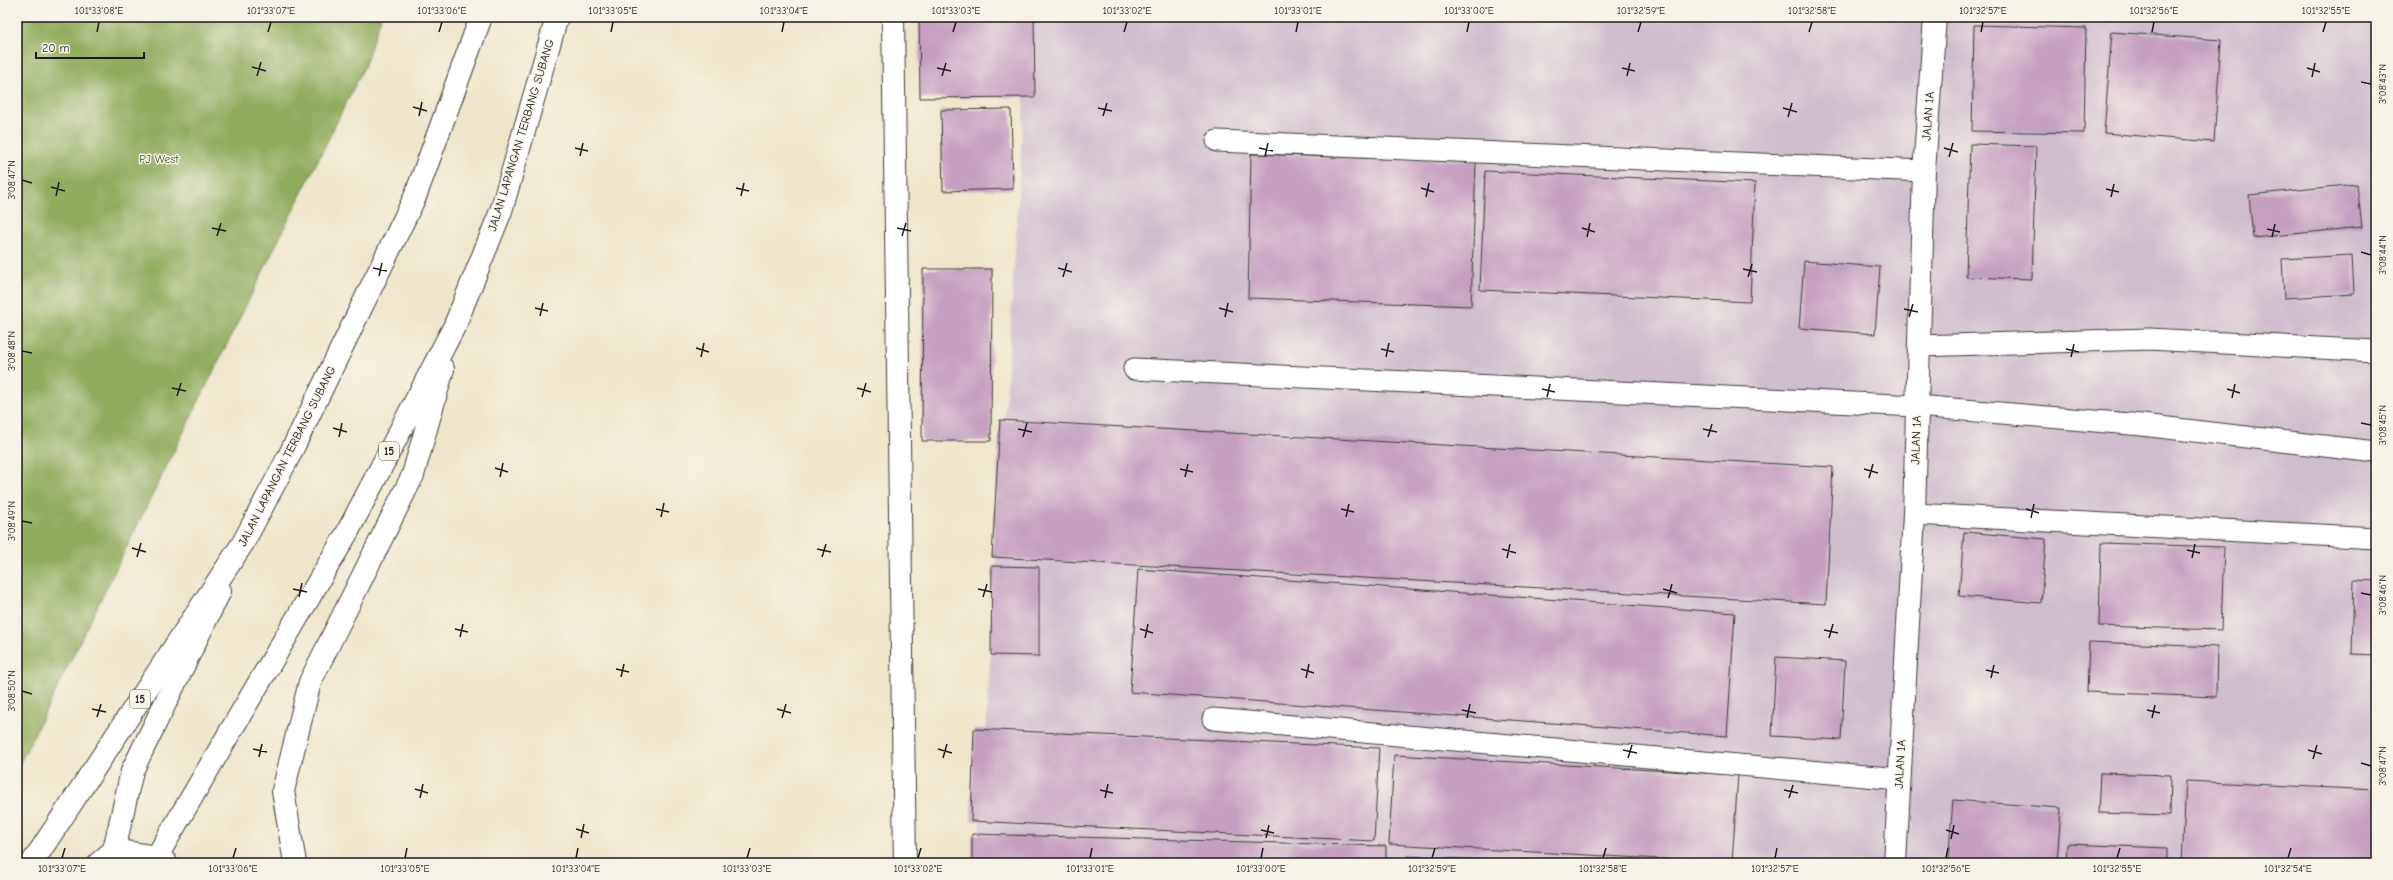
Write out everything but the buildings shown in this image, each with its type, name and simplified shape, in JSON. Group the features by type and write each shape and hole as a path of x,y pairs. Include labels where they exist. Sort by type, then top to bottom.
{"main road":[{"name":"JALAN LAPANGAN TERBANG SUBANG","path":"32,863 244,543 289,456 415,197 480,17"},
{"name":"JALAN LAPANGAN TERBANG SUBANG","path":"158,861 347,533 455,325 501,211 556,17"},
{"path":"892,17 905,863"},
{"name":"JALAN 1A","path":"1895,863 1914,514 1924,171 1936,17"},
{"path":"295,863 283,791 310,682 413,475 455,325"},
{"path":"158,861 111,858 132,771 244,543"}],"lane":[{"path":"1217,141 1924,171"},
{"path":"1919,346 2149,339 2376,351"},
{"path":"1134,369 1917,406 2142,425 2376,452"},
{"path":"1914,514 2376,538"},
{"path":"1213,719 1900,779"}],"shaded area":[{"path":"1029,17 2376,17 2376,863 978,863"}],"green space":[{"name":"PJ West","path":"17,17 381,17 364,67 17,769"}]}
